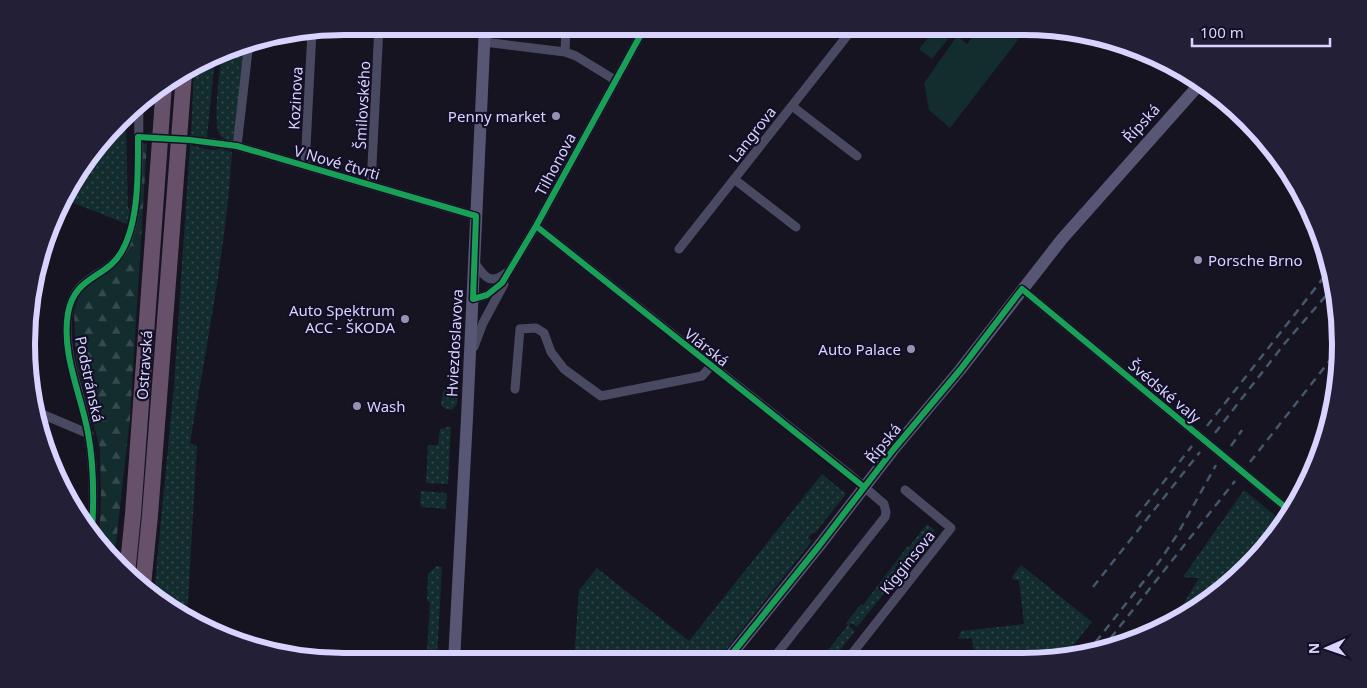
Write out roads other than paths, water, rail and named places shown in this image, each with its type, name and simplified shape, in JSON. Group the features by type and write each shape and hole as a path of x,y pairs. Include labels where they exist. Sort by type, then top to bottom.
{"highway":[{"name":"Ostravská","path":"144,579 184,80"},
{"name":"Ostravská","path":"128,564 163,93"},
{"path":"123,559 133,514"}],"street":[{"name":"Šmilovského","path":"371,185 379,35"},
{"name":"Hviezdoslavova","path":"454,653 484,35"},
{"path":"565,52 566,35"},
{"name":"Tilhonova","path":"473,299 487,295 502,283 536,226 640,35"},
{"name":"Langrova","path":"679,250 848,35"},
{"name":"Kozinova","path":"305,166 312,37"},
{"path":"484,42 565,52 576,56 615,80"},
{"path":"237,146 249,50"},
{"name":"Řípská","path":"733,653 819,546 864,486 960,370 1080,216 1196,88"},
{"name":"Langrova","path":"792,106 857,156"},
{"name":"Podstránská","path":"92,523 94,498 89,434 82,401 70,364 67,335 68,314 72,299 78,288 114,261 123,250 130,232 137,192 143,137 140,112"},
{"name":"V Nové čtvrti","path":"190,140 237,146 476,216"},
{"name":"Langrova","path":"734,179 796,227"},
{"name":"Vlárská","path":"536,226 864,486"},
{"path":"474,262 488,279 500,278 510,270"},
{"name":"Tilhonova","path":"470,359 483,323 498,298 510,270"},
{"name":"Švédské valy","path":"1022,289 1285,507"},
{"name":"Vlárská","path":"515,389 520,329 536,328 544,333 551,352 564,369 602,396 702,376 711,366"},
{"name":"Podstránská","path":"44,415 89,434"},
{"path":"778,653 885,517 884,503 864,486"},
{"name":"Kigginsova","path":"853,653 951,528 905,490"}],"tunnel":[{"path":"148,137 182,140"}],"railway":[{"path":"1207,426 1324,277"},
{"path":"1215,433 1285,343 1327,294"},
{"path":"1250,462 1331,359"},
{"path":"1231,446 1242,430"},
{"path":"1136,517 1192,446"},
{"path":"1093,587 1200,452"},
{"path":"1094,644 1159,562 1177,535 1216,465"},
{"path":"1109,640 1235,481"}],"place":[{"name":"Penny market","path":"556,116"},
{"name":"Porsche Brno","path":"1198,260"},
{"name":"Auto Spektrum ACC - ŠKODA","path":"405,319"},
{"name":"Auto Palace","path":"911,349"},
{"name":"Wash","path":"357,406"}]}
